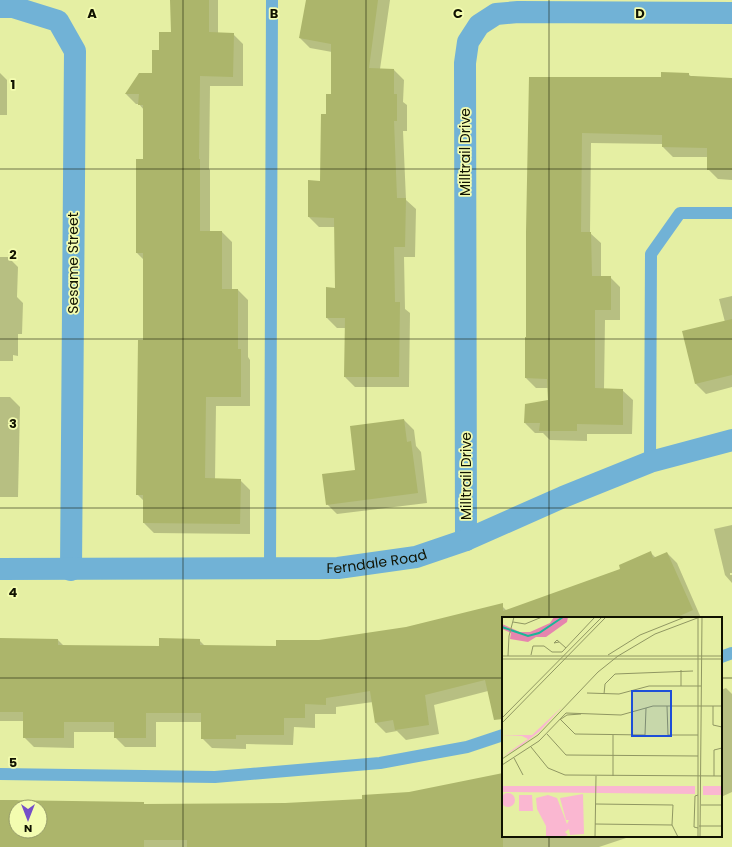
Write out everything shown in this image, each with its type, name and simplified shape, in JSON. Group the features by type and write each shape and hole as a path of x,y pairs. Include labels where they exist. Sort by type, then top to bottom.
{"street":[{"name":"Sesame Street","path":"0,8 13,7 58,21 75,52 71,570"},
{"name":"Milltrail Drive","path":"466,540 464,63 468,42 479,25 496,14 518,12 732,13"},
{"name":"Ferndale Road","path":"0,570 338,568 416,557 466,540 650,462 732,440"}],"lane":[{"path":"270,568 272,0"},
{"path":"650,462 651,254 680,213 732,213"},
{"path":"722,657 732,654"},
{"path":"0,774 215,777 380,763 467,747 502,734"}],"building":[{"path":"170,0 209,0 209,32 234,33 233,77 200,76 199,159 200,231 222,231 222,289 238,289 238,349 241,349 241,397 206,397 205,478 241,479 240,524 143,523 143,495 136,495 138,340 143,340 143,253 136,253 136,159 143,159 143,105 138,105 139,94 125,94 139,73 152,73 152,50 159,50 159,32 171,32"},
{"path":"306,0 378,0 369,68 394,69 394,94 397,94 397,121 394,121 397,198 406,198 405,247 394,247 395,302 400,302 399,377 344,377 345,318 326,318 326,287 335,288 334,218 308,217 308,180 320,181 321,114 326,114 326,94 331,94 331,44 299,38"},
{"path":"661,72 689,73 689,76 732,78 732,170 707,170 707,148 662,147 662,135 582,133 581,232 591,232 592,276 611,276 611,310 595,310 595,388 623,389 623,425 577,424 577,431 539,431 540,423 524,423 525,404 548,400 547,379 525,378 529,77 661,77"},
{"path":"732,319 732,375 695,384 682,331"},
{"path":"404,419 407,442 411,441 418,493 326,505 322,474 355,470 350,426"},
{"path":"651,551 653,558 667,552 693,610 677,617 502,617 502,719 494,720 485,680 425,695 429,725 395,730 393,720 375,723 370,691 326,698 326,705 305,704 305,718 284,718 284,735 236,735 236,739 201,739 201,713 146,713 146,738 114,738 114,722 64,722 64,738 23,738 23,712 0,712 0,638 58,639 58,645 159,646 159,638 200,639 200,645 276,646 276,640 319,640 406,627 503,603 503,611 620,569 619,565"},
{"path":"502,773 503,847 187,847 187,840 144,840 144,847 0,847 0,800 8,800 8,839 48,839 48,801 144,802 144,804 285,803 362,799 362,795 409,792"}]}
